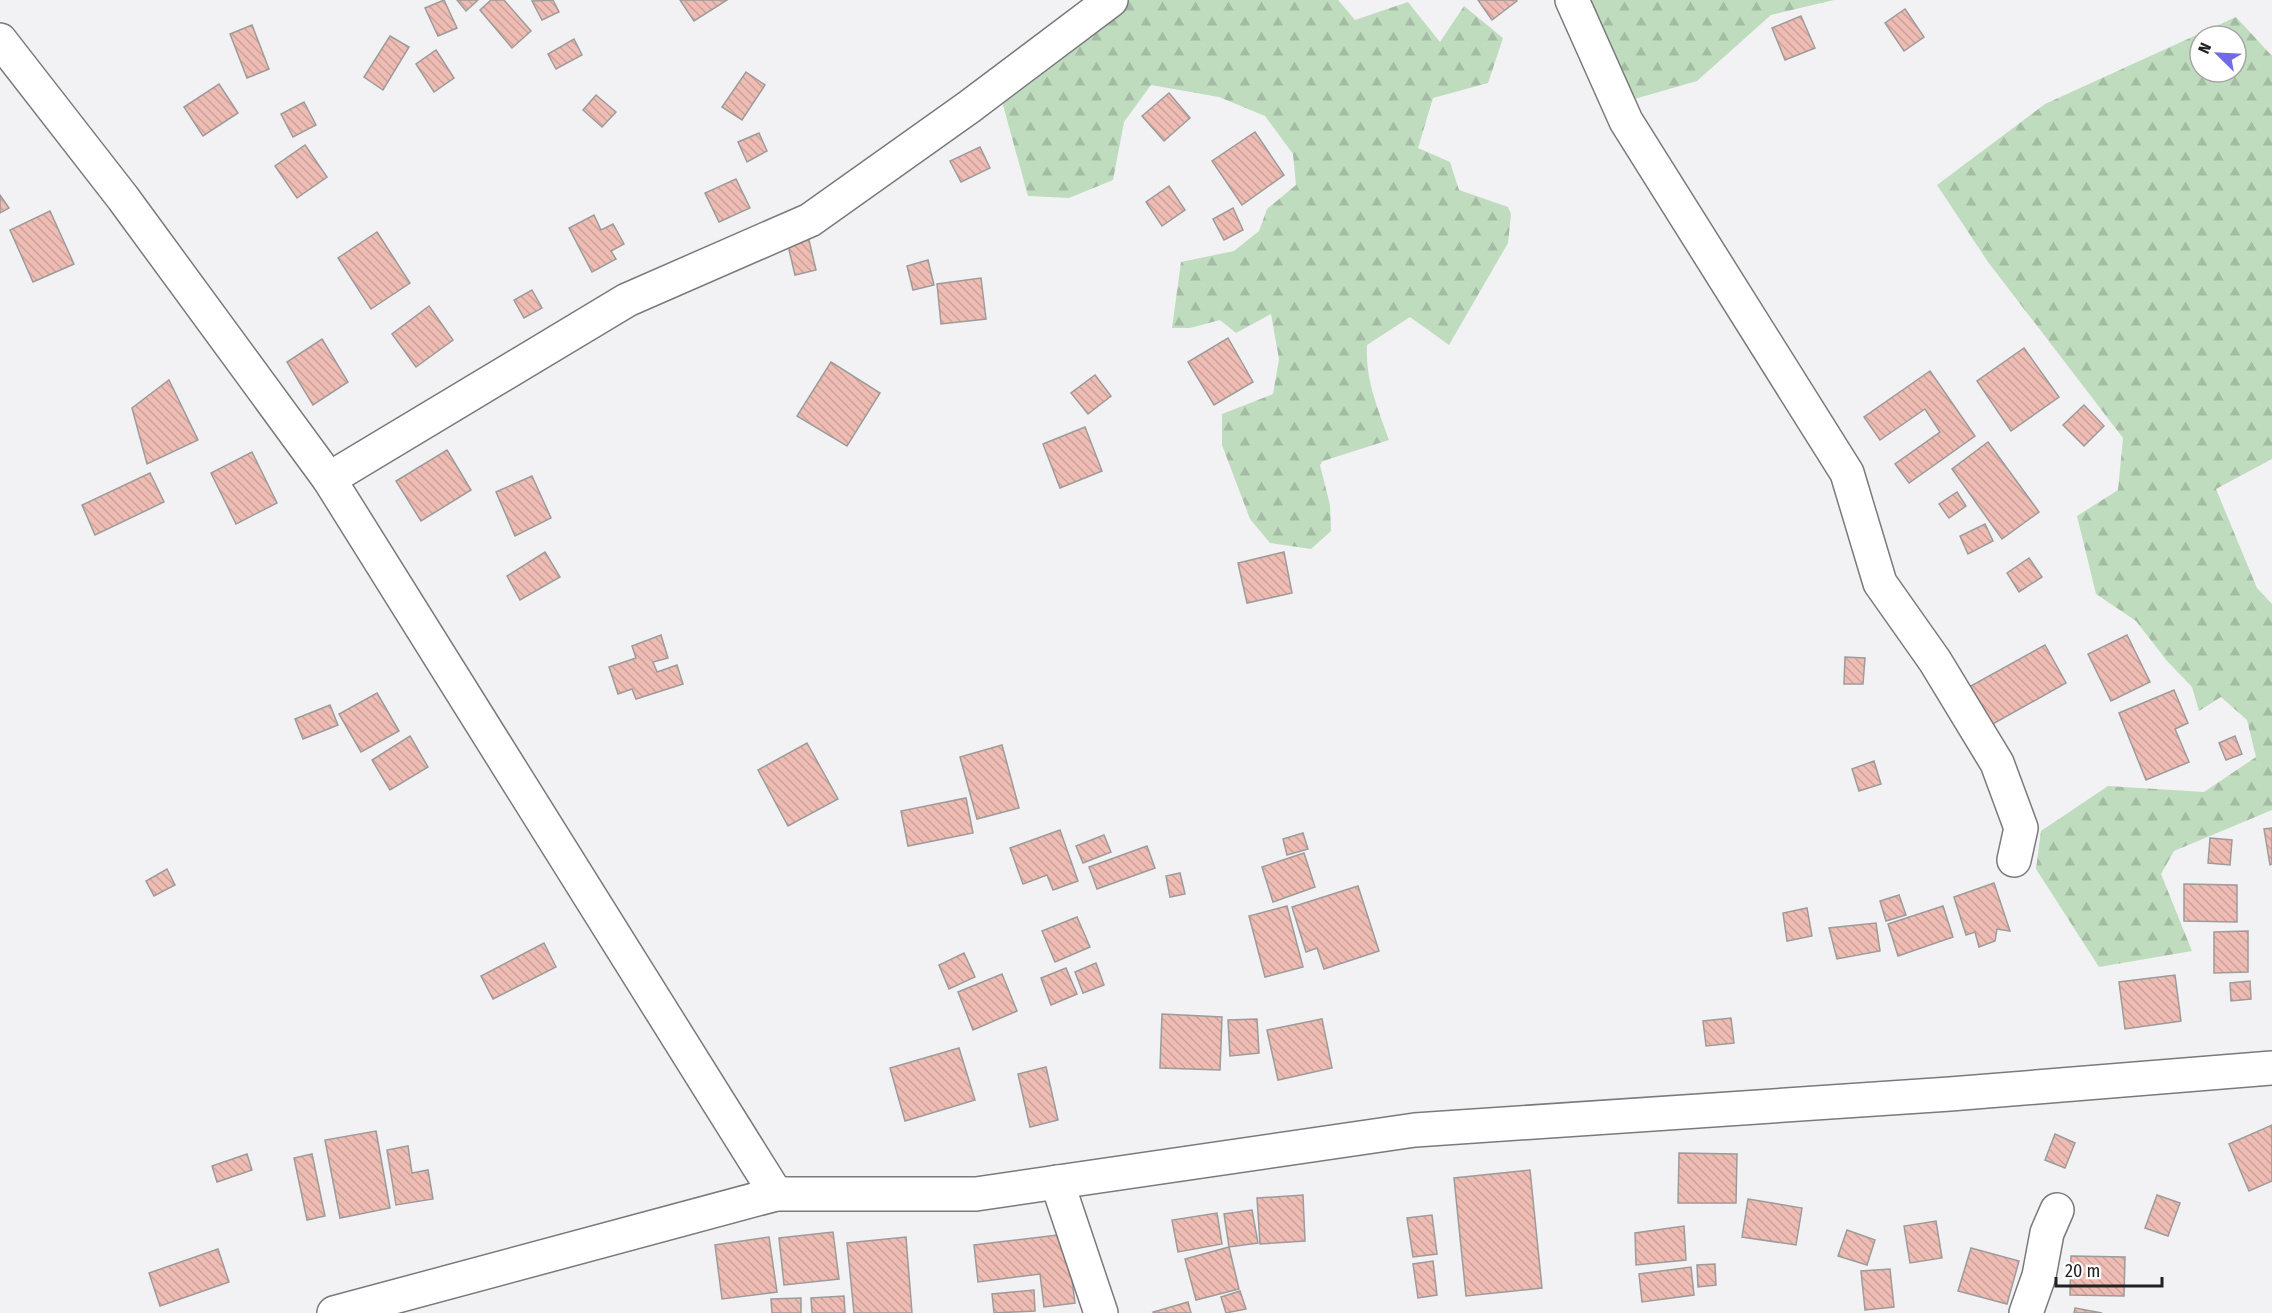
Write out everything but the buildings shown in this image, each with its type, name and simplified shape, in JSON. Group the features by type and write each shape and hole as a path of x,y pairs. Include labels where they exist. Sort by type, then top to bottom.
{"street":[{"path":"329,479 627,300 810,220 969,107 1111,0"},
{"path":"1572,0 1626,121 1847,473 1880,583 1935,661 1997,763 2021,828 2014,860"},
{"path":"0,40 123,198 329,479 776,1194"},
{"path":"334,1313 776,1194 976,1194 1415,1130 1950,1094 2272,1068"},
{"path":"1057,1182 1101,1313"},
{"path":"2026,1313 2039,1276 2048,1233 2057,1210"}],"green space":[{"path":"1106,0 1338,0 1355,20 1408,2 1440,42 1464,6 1503,38 1488,83 1433,98 1418,148 1450,162 1459,190 1508,207 1511,214 1508,243 1449,345 1410,317 1367,345 1370,382 1389,440 1323,461 1320,465 1330,505 1331,531 1311,549 1270,543 1250,519 1222,445 1222,414 1273,394 1279,359 1271,314 1236,333 1220,320 1190,328 1172,328 1181,262 1234,251 1259,231 1267,209 1296,185 1293,154 1265,116 1219,97 1151,85 1124,122 1113,180 1069,198 1028,196 995,76"},
{"path":"1589,0 1834,0 1771,15 1697,81 1631,100"},
{"path":"2236,17 2242,24 2221,24"},
{"path":"2248,30 2272,56 2272,459 2216,489 2257,588 2272,604 2272,810 2174,851 2161,874 2192,951 2099,967 2036,869 2041,831 2108,786 2204,792 2256,757 2247,720 2221,697 2199,711 2192,687 2167,661 2136,621 2096,594 2077,516 2118,490 2123,438 1988,262 1937,185 2045,104 2188,39 2188,84 2248,84"}]}
